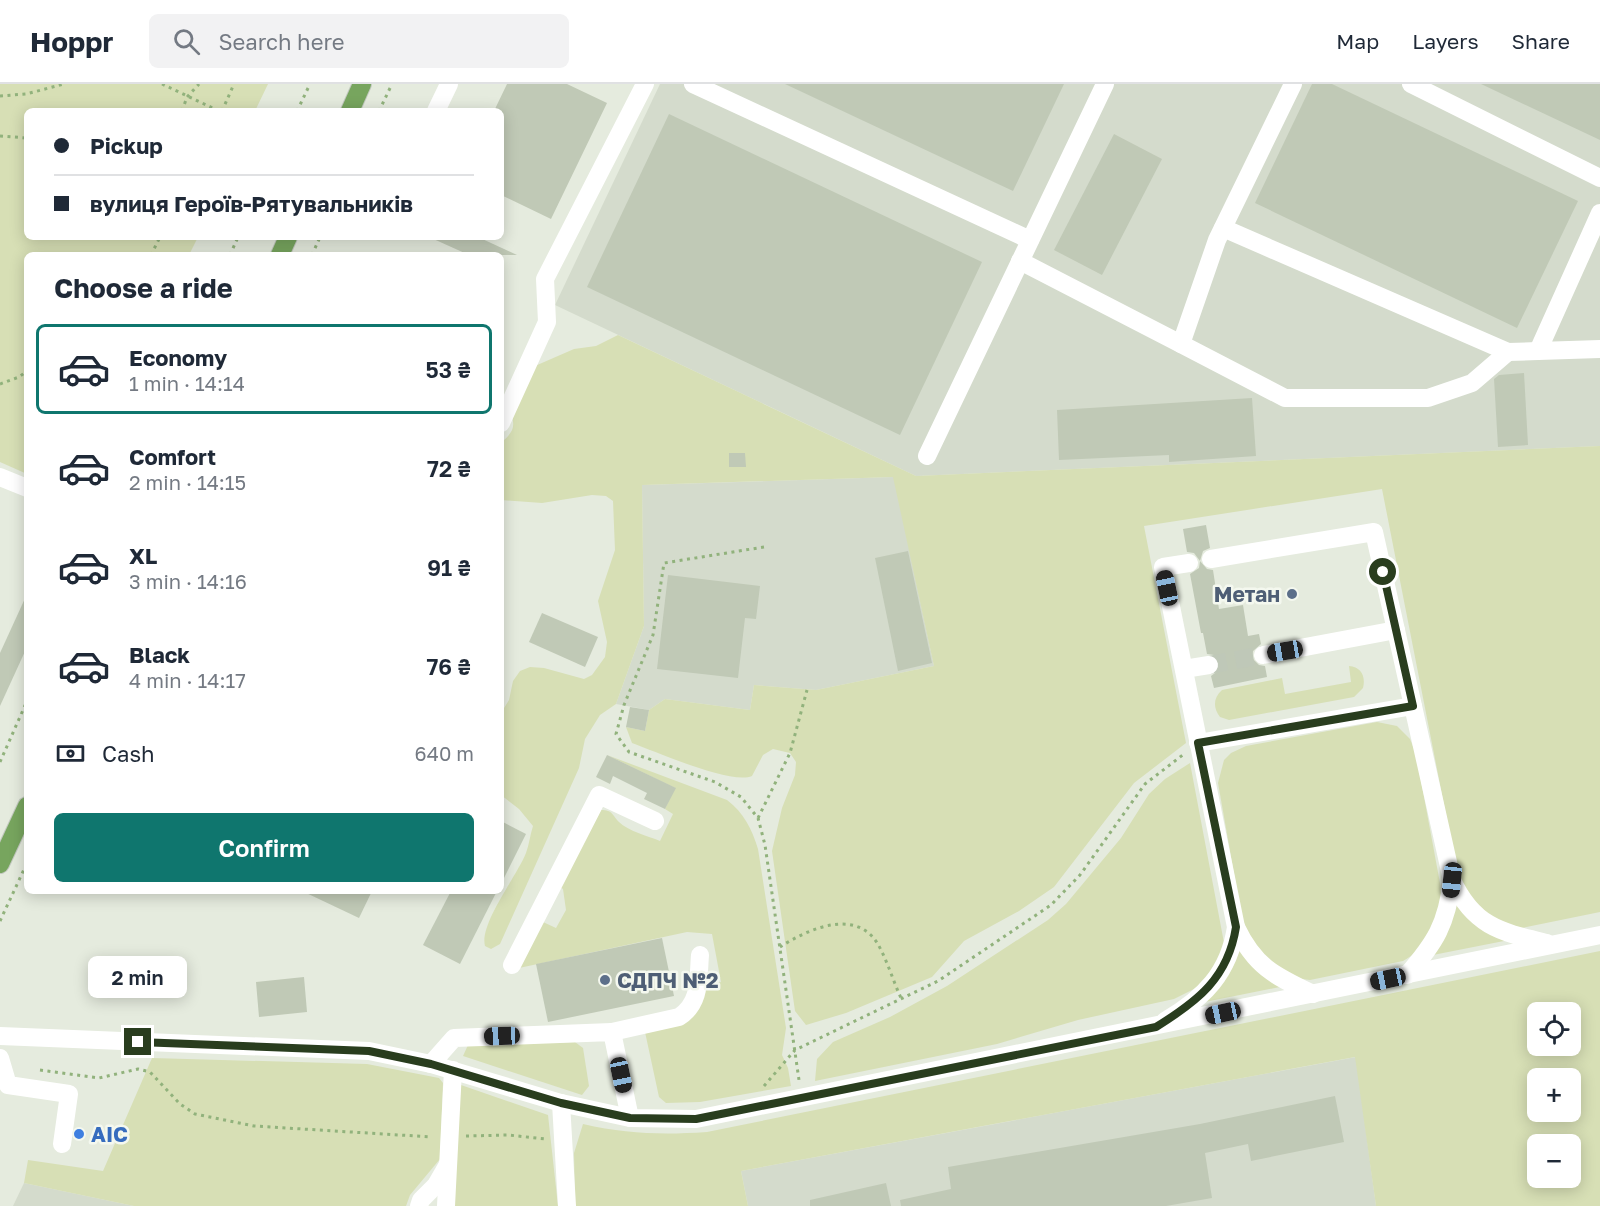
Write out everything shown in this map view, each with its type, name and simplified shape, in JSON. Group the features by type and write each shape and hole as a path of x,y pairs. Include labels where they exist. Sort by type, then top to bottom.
{"main road":[{"path":"351,108 362,84"},
{"path":"1,860 24,812"}],"street":[{"path":"437,108 449,84"},
{"path":"504,416 547,322 545,279 645,84"},
{"path":"693,84 1030,240"},
{"path":"927,456 1105,84"},
{"path":"1181,344 1223,228 1293,84"},
{"path":"1411,84 1600,178"},
{"path":"1538,351 1600,213"},
{"path":"1223,228 1508,352 1600,348"},
{"path":"1020,261 1285,398 1428,398 1472,383 1508,352"},
{"path":"0,477 24,487"},
{"path":"1211,559 1374,532 1452,880 1460,899 1481,921 1502,931 1553,944"},
{"path":"1188,563 1163,567 1236,927 1245,946 1262,966 1312,994"},
{"path":"1263,655 1396,630"},
{"path":"1184,669 1209,664"},
{"path":"1198,743 1413,706"},
{"path":"512,965 599,795 655,821"},
{"path":"1407,975 1428,951 1442,927 1449,903 1452,880"},
{"path":"1156,1027 1187,1006 1222,971 1233,946 1236,927"},
{"path":"0,1036 369,1051 431,1064 561,1103 630,1118 696,1119 1600,935"},
{"path":"431,1064 454,1038 612,1032 680,1017 694,1004 700,955"},
{"path":"612,1032 630,1118"},
{"path":"0,1058 8,1085 69,1094 62,1144"},
{"path":"446,1206 453,1070"},
{"path":"561,1103 567,1206"},
{"path":"420,1206 421,1200 436,1185 447,1166"}],"path":[{"path":"0,96 26,94 64,84"},
{"path":"162,84 213,108"},
{"path":"183,108 187,97 199,84"},
{"path":"222,108 234,84"},
{"path":"298,108 310,84"},
{"path":"380,108 392,84"},
{"path":"0,136 24,138"},
{"path":"0,384 24,373"},
{"path":"764,547 664,563 653,635 624,705 616,734 629,752 715,782 741,796 758,818 765,845 802,1099"},
{"path":"758,818 790,753 807,690"},
{"path":"0,762 24,708"},
{"path":"744,1111 795,1050 938,981 1051,905 1080,875 1145,784 1198,743"},
{"path":"0,921 24,869"},
{"path":"780,947 815,929 839,923 858,926 872,936 881,950 901,998"},
{"path":"34,1069 99,1078 138,1069 150,1072 180,1104 195,1114 254,1126 393,1137 449,1138 508,1135 563,1143"}],"shaded area":[{"path":"660,84 1600,84 1600,446 916,476 555,305"},
{"path":"894,477 934,666 816,690 754,685 750,710 665,699 649,710 616,704 644,626 642,485"},
{"path":"1356,1057 1376,1206 748,1206 741,1171"},
{"path":"24,1183 134,1206 13,1206"}],"green space":[{"path":"0,84 268,84 256,108 24,108 24,240 196,240 190,252 24,252 24,473 0,462"},
{"path":"618,335 916,476 1600,446 1600,912 1522,928 1501,923 1475,906 1458,876 1382,489 1144,526 1186,743 1134,783 1054,887 1019,911 964,941 932,977 846,1013 806,1025 795,1011 772,851 782,808 795,775 796,762 790,753 773,749 763,755 752,776 742,778 728,776 632,743 626,727 645,731 649,710 665,699 750,710 754,685 816,690 934,666 893,477 642,485 644,626 616,704 600,715 585,739 579,768 500,944 491,949 485,946 488,925 526,853 533,826 519,809 504,797 504,708 509,700 513,681 520,671 530,667 544,668 584,679 592,675 605,657 607,642 598,601 615,550 613,501 606,496 592,495 542,503 504,500 504,440 513,428 510,410 528,369 574,349 596,346"},
{"path":"1349,666 1359,670 1364,680 1363,688 1354,697 1229,720 1220,717 1216,710 1215,703 1222,690 1282,678 1285,694 1351,682"},
{"path":"1377,722 1397,726 1410,739 1416,754 1440,883 1440,906 1434,928 1421,947 1403,961 1310,980 1294,978 1259,956 1242,919 1218,783 1224,760 1231,753 1246,746"},
{"path":"607,755 727,800 747,822 758,849 786,1028 782,1055 788,1068 791,1086 700,1102 666,1103 659,1097 645,1032 685,1021 695,1010 705,986 721,982 712,934 687,932 519,968 543,922 556,928 566,910 563,889 560,887 601,810 610,812 628,828 660,841 673,814 665,809 675,788"},
{"path":"1190,763 1225,948 1219,963 1200,986 1174,999 1078,1020 997,1044 815,1081 817,1059 833,1042 890,1017 947,986 1048,920 1066,904 1121,838 1149,794 1165,779"},
{"path":"1455,901 1509,940 1433,955"},
{"path":"1240,949 1280,987 1200,1003"},
{"path":"1600,951 1600,1206 1376,1206 1355,1057 741,1171 748,1206 575,1206 574,1153 583,1124 645,1133 707,1132"},
{"path":"575,1042 583,1048 589,1086 582,1095 463,1056 468,1045"},
{"path":"152,1058 367,1064 439,1078 443,1083 440,1159 410,1195 406,1206 134,1206 24,1183 28,1160 103,1171"},
{"path":"461,1085 548,1115 558,1206 455,1206 455,1152"}],"building":[{"path":"507,84 567,84 607,103 551,219 504,196 504,108 495,108"},
{"path":"785,84 1064,84 1013,191"},
{"path":"1312,84 1332,84 1578,201 1517,328 1255,203"},
{"path":"1481,84 1600,84 1600,140"},
{"path":"669,114 982,262 900,435 587,287"},
{"path":"1114,134 1162,159 1102,275 1054,250"},
{"path":"436,240 484,240 517,255 504,255 504,252 462,252"},
{"path":"1524,373 1528,445 1498,447 1494,379 1499,375"},
{"path":"1252,398 1256,456 1169,462 1169,455 1059,460 1057,410"},
{"path":"729,453 745,453 746,467 729,467"},
{"path":"1206,525 1210,548 1203,551 1200,561 1194,553 1187,552 1183,529"},
{"path":"908,551 932,663 898,671 875,558"},
{"path":"1200,561 1207,569 1213,570 1219,609 1243,605 1248,636 1259,634 1261,644 1253,651 1252,658 1259,665 1265,666 1267,677 1214,688 1211,676 1219,670 1220,663 1214,655 1207,654 1190,574 1199,568"},
{"path":"668,575 760,586 756,619 745,618 738,678 657,669"},
{"path":"24,601 24,654 0,706 0,653"},
{"path":"542,613 598,637 585,667 529,642"},
{"path":"630,707 649,710 645,731 626,727"},
{"path":"607,755 676,788 665,809 644,799 647,793 613,776 610,784 596,777"},
{"path":"504,823 526,834 504,878"},
{"path":"308,894 371,894 359,918"},
{"path":"449,894 495,894 460,964 423,945"},
{"name":"СДПЧ №2","path":"662,938 674,996 548,1022 536,964"},
{"path":"304,977 307,1012 259,1017 256,982"},
{"path":"1335,1096 1344,1142 1251,1161 1248,1144 1205,1153 1212,1198 1166,1206 901,1206 900,1200 951,1189 948,1167 1200,1124"},
{"path":"886,1183 891,1206 810,1206 810,1200"}],"tunnel":[{"path":"1209,665 1263,655"}],"place":[{"name":"Метан","path":"1292,594"},
{"name":"СДПЧ №2","path":"605,980"},
{"name":"АІС","path":"79,1134"}],"route":[{"path":"138,1042 369,1051 431,1064 561,1103 630,1118 696,1119 1156,1027 1187,1006 1222,971 1233,946 1236,927 1198,743 1413,706 1383,572"}]}
